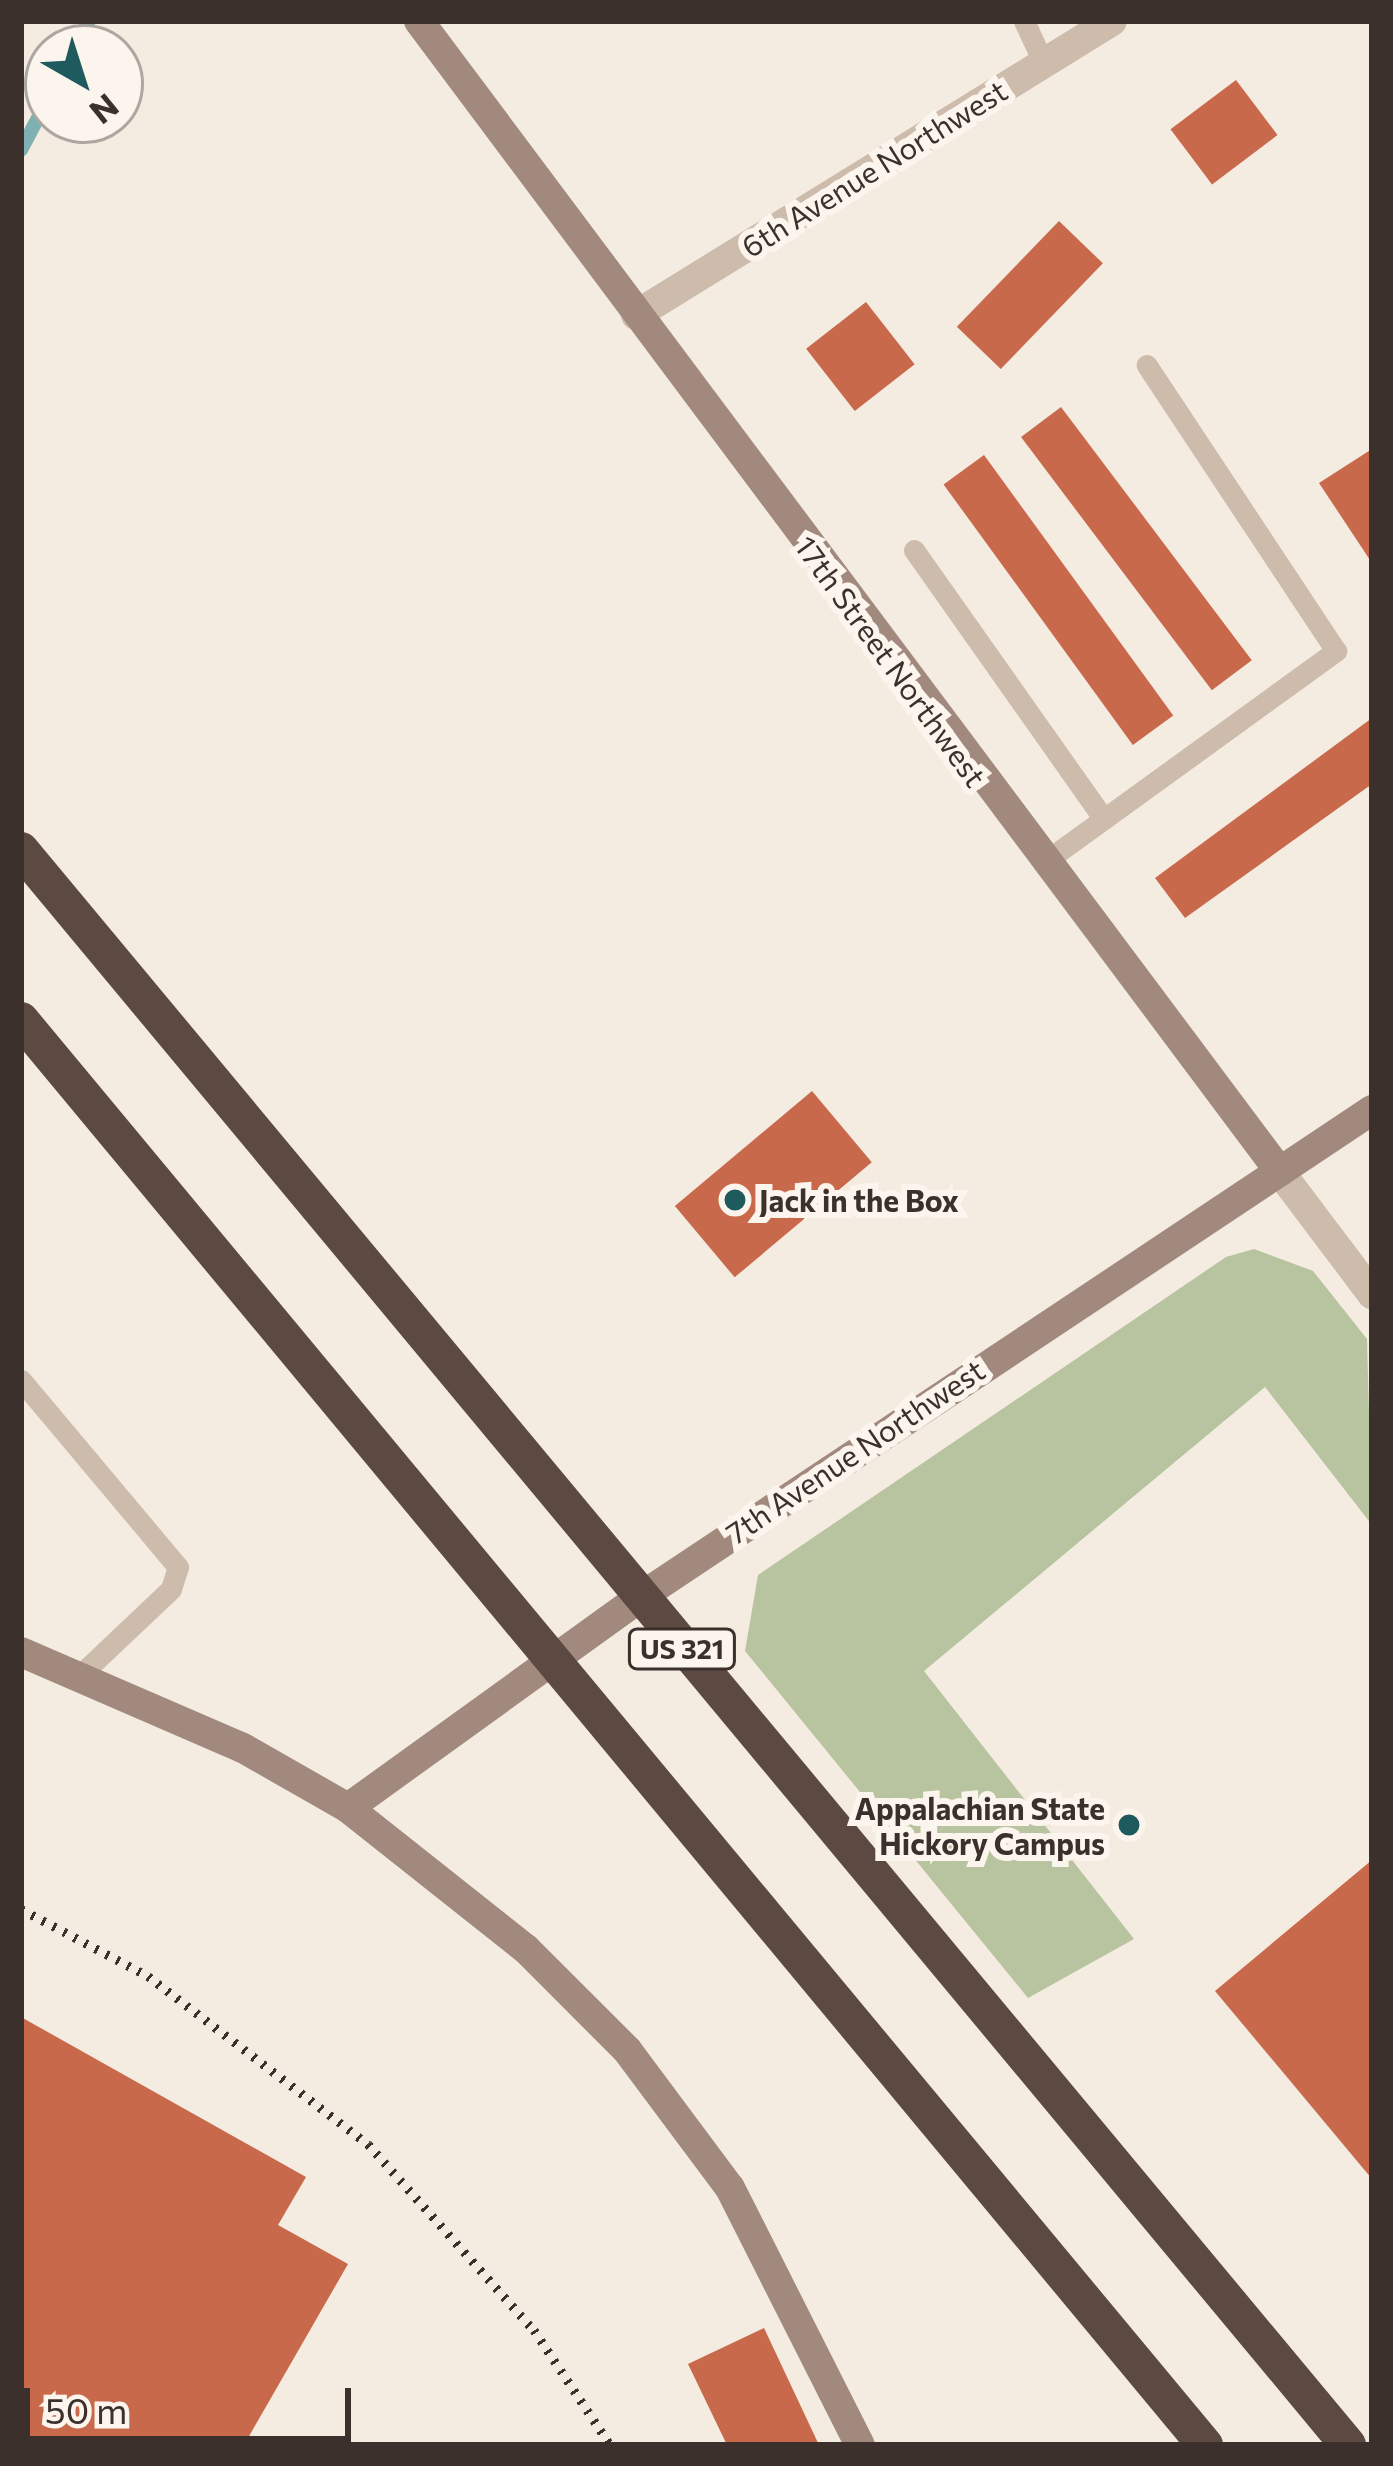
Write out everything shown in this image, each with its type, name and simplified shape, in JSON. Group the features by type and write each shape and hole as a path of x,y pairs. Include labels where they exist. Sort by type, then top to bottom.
{"highway":[{"name":"US 321","path":"21,850 1348,2445"},
{"path":"21,1019 550,1663 1205,2445"}],"street":[{"name":"17th Street Northwest","path":"419,21 1043,863 1372,1294"},
{"name":"6th Avenue Northwest","path":"636,315 1112,21"},
{"name":"7th Avenue Northwest","path":"348,1808 639,1598 1372,1110"},
{"path":"21,1652 348,1808 526,1949 627,2050 763,2244 860,2445"}],"lane":[{"path":"1024,21 1044,64"},
{"path":"1043,863 1336,651 1147,365"},
{"path":"914,550 1104,819"},
{"path":"21,1380 178,1567 171,1589 79,1676"}],"green space":[{"path":"1254,1249 1313,1271 1367,1339 1372,1525 1265,1387 924,1671 1134,1939 1028,1998 745,1651 758,1575 1226,1257"}],"building":[{"path":"1236,80 1278,135 1212,184 1171,129"},
{"path":"1059,221 1103,263 1001,369 957,327"},
{"path":"866,302 915,364 855,411 806,349"},
{"path":"1061,407 1252,660 1212,690 1021,437"},
{"path":"1372,449 1372,563 1319,483"},
{"path":"984,455 1173,716 1133,745 944,484"},
{"path":"1372,718 1372,784 1185,918 1155,878"},
{"path":"812,1091 872,1162 735,1277 675,1206"},
{"path":"1372,1860 1372,2179 1215,1991"},
{"path":"21,2017 306,2177 278,2225 348,2264 244,2445 21,2445"},
{"path":"764,2328 819,2445 727,2445 688,2364"}],"waterway":[{"path":"21,150 24,144"}],"railway":[{"path":"21,1909 148,1976 368,2144 534,2330 610,2445"}],"place":[{"name":"Jack in the Box","path":"735,1200"},
{"name":"Appalachian State Hickory Campus","path":"1129,1825"}]}
